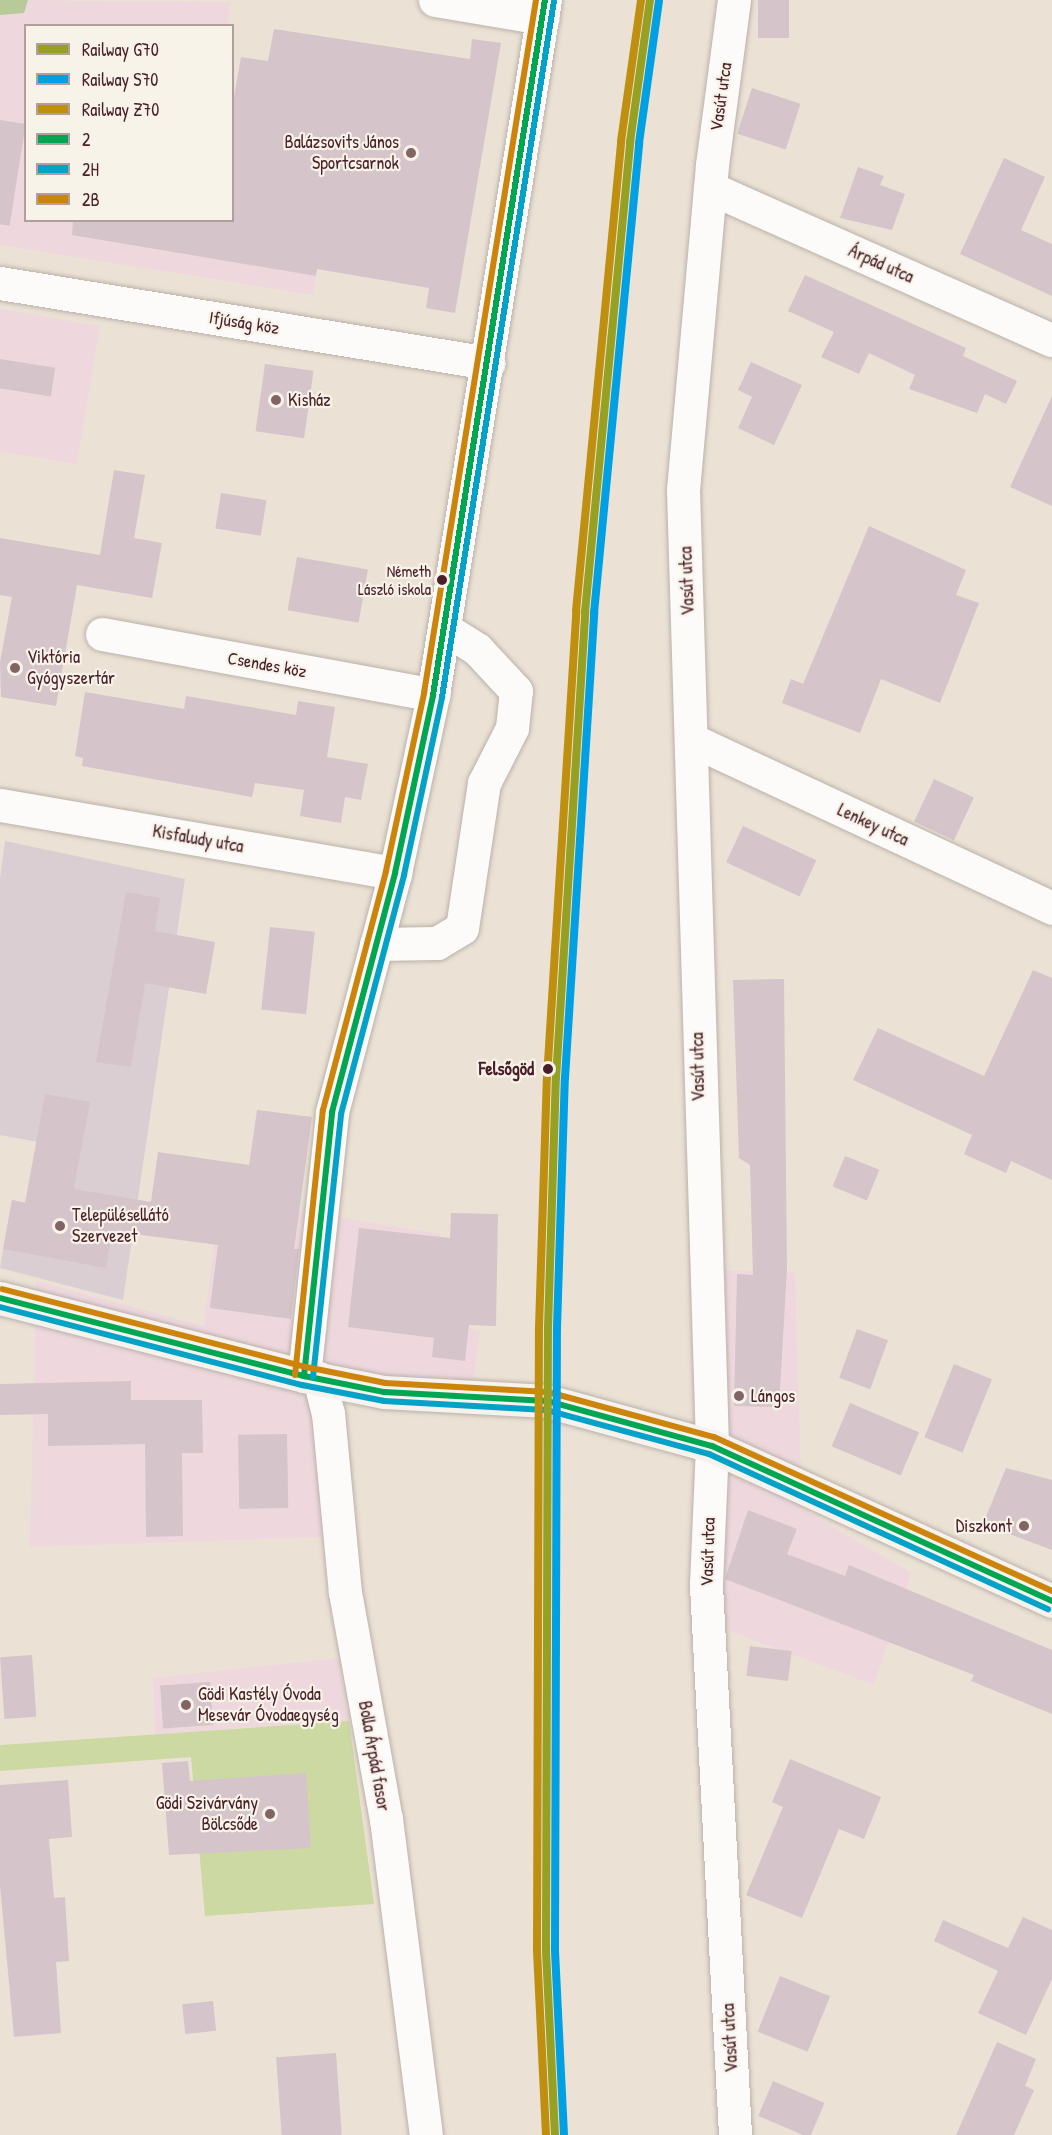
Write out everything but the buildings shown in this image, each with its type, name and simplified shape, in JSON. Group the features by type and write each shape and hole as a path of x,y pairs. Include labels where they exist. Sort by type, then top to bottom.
{"street":[{"path":"311,1377 332,1112 395,873 433,695 543,9 435,0"},
{"name":"Vasút utca","path":"734,0 710,188 683,490 694,741 697,1066 712,1446 706,1585 735,2135"},
{"name":"Árpád utca","path":"710,188 1052,340"},
{"name":"Ifjúság köz","path":"0,283 488,363"},
{"path":"376,944 437,943 462,928 484,783 512,728 516,692 477,649 445,629"},
{"name":"Csendes köz","path":"102,634 433,695"},
{"name":"Lenkey utca","path":"694,741 1052,908"},
{"name":"Kisfaludy utca","path":"0,805 395,873"},
{"path":"0,1298 311,1377 384,1392 526,1400 564,1405 712,1446 1052,1601"},
{"name":"Bolla Árpád fasor","path":"311,1377 328,1413 345,1592 386,1819 426,2135"}],"shaded area":[{"path":"0,0 231,2 227,24 24,24 24,222 234,221 317,269 313,295 0,245"},
{"path":"0,309 100,326 77,464 0,452"},
{"path":"5,841 185,879 123,1300 0,1268 12,1200 70,1211 81,1150 0,1135 0,878"},
{"path":"220,1197 440,1234 429,1319 480,1331 469,1412 311,1394 328,1537 30,1547 36,1281 204,1326"},
{"path":"716,1270 795,1273 802,1509 911,1573 874,1685 716,1626"},
{"path":"338,1658 349,1721 155,1734 153,1678"}],"green space":[{"path":"0,0 28,0 24,13 0,15"},
{"path":"349,1721 374,1904 205,1916 191,1757 0,1771 0,1745"}],"rail line":[{"name":"Z70","path":"546,2135 537,1948 539,1328 547,1078 576,611 621,141 641,0"},
{"name":"G70","path":"555,2135 546,1948 548,1328 556,1078 585,612 630,142 650,0"},
{"name":"S70","path":"564,2135 555,1948 557,1328 565,1078 594,613 639,143 659,1"}],"transit line":[{"name":"2B","path":"295,1375 323,1110 386,871 424,693 536,0"},
{"name":"2","path":"304,1376 332,1112 395,873 433,695 545,0"},
{"name":"2H","path":"313,1377 341,1114 404,875 442,697 554,1"},
{"name":"2B","path":"2,1289 306,1367 385,1383 548,1392 714,1437 1052,1591"},
{"name":"2","path":"0,1298 304,1376 384,1392 547,1401 712,1446 1052,1601"},
{"name":"2H","path":"0,1307 302,1385 384,1401 546,1410 709,1454 1048,1609"}],"place":[{"name":"Balázsovits János Sportcsarnok","path":"411,153"},
{"name":"Kisház","path":"276,400"},
{"name":"Németh László iskola","path":"442,580"},
{"name":"Viktória Gyógyszertár","path":"15,668"},
{"name":"Felsőgöd","path":"548,1069"},
{"name":"Településellátó Szervezet","path":"60,1226"},
{"name":"Lángos","path":"739,1396"},
{"name":"Diszkont","path":"1024,1526"},
{"name":"Gödi Kastély Óvoda Mesevár Óvodaegység","path":"186,1705"},
{"name":"Gödi Szivárvány Bölcsőde","path":"270,1814"}]}
